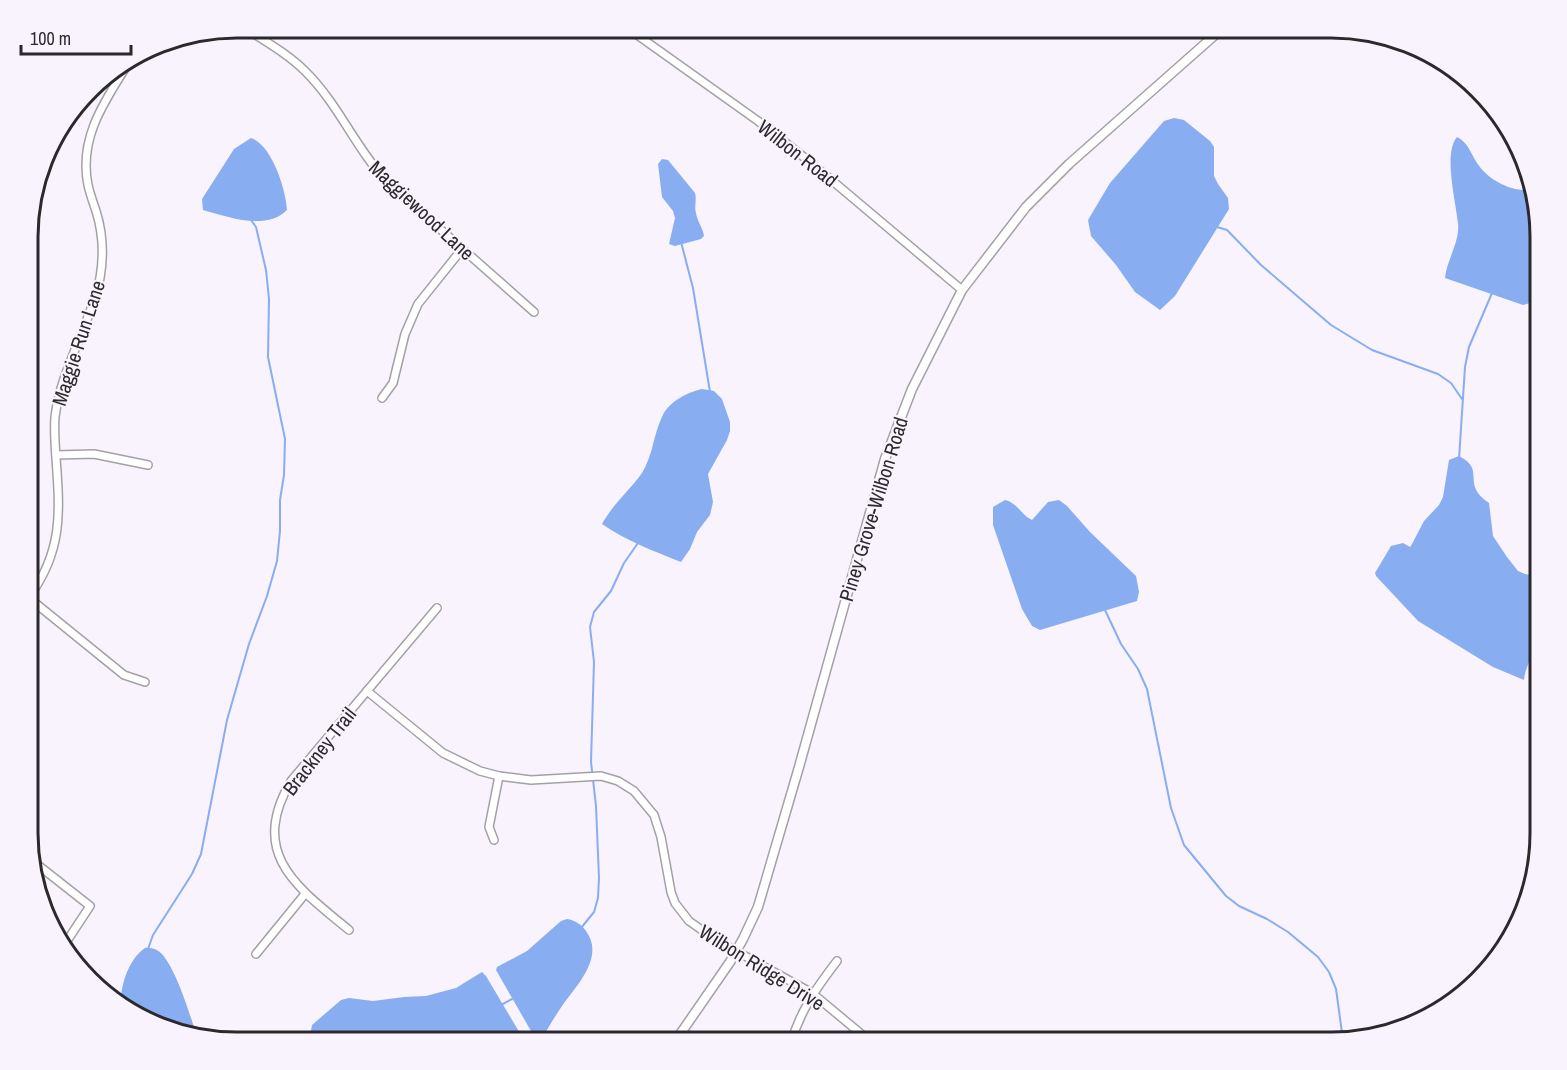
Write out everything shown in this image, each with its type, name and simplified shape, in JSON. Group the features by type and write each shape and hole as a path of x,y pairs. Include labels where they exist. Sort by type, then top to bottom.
{"street":[{"name":"Maggiewood Lane","path":"260,38 307,73 378,172 534,312"},
{"name":"Wilbon Road","path":"641,38 758,121 962,290"},
{"name":"Piney Grove-Wilbon Road","path":"681,1032 737,951 764,888 885,459 912,389 962,290 1026,207 1069,164 1212,38"},
{"name":"Maggie Run Lane","path":"38,582 47,567 57,537 60,510 54,430 60,393 98,286 103,258 100,226 86,175 88,142 99,111 121,75"},
{"path":"382,398 393,383 405,334 418,304 462,249"},
{"path":"56,455 94,454 148,465"},
{"path":"38,604 124,675 145,682"},
{"name":"Brackney Trail","path":"349,930 305,894 286,872 279,854 275,823 280,802 291,781 437,608"},
{"name":"Wilbon Ridge Drive","path":"367,691 443,753 465,765 499,776 531,780 602,776 618,781 634,791 649,807 658,825 667,876 675,903 689,921 812,993 859,1033"},
{"path":"494,840 489,827 499,776"},
{"path":"40,867 90,906 68,939"},
{"path":"256,954 305,894"},
{"path":"793,1033 812,993 837,961"}],"water":[{"path":"1174,118 1184,120 1214,147 1214,176 1228,198 1229,209 1175,296 1160,310 1135,292 1091,236 1088,220 1110,183 1164,121"},
{"path":"1457,137 1461,139 1487,175 1508,187 1524,190 1529,223 1529,303 1523,305 1445,278 1458,230 1451,166 1453,144"},
{"path":"251,138 265,149 276,169 284,191 287,210 269,220 258,221 235,219 203,210 202,199 234,149"},
{"path":"662,159 668,160 695,193 695,208 704,236 701,239 675,246 669,244 675,218 673,211 662,197 658,164"},
{"path":"702,389 714,391 722,399 730,422 730,431 708,474 713,502 710,515 697,532 690,549 681,562 630,541 602,524 642,473 665,412 679,398"},
{"path":"1459,456 1467,461 1473,472 1476,490 1489,503 1493,536 1518,571 1529,575 1529,662 1524,680 1493,667 1418,621 1376,576 1375,573 1391,546 1403,543 1410,547 1424,521 1439,505 1443,497 1449,460"},
{"path":"1005,500 1032,520 1048,502 1059,500 1067,506 1090,532 1136,576 1139,592 1137,601 1040,630 1032,626 1022,609 993,525 993,507"},
{"path":"573,920 586,931 591,941 591,961 581,980 545,1032 532,1032 496,970 497,967 527,951 561,921"},
{"path":"145,948 152,948 162,954 181,990 194,1028 160,1017 122,996 126,974 139,953"},
{"path":"482,972 519,1032 311,1032 312,1025 341,1000 349,998 373,1001 426,996 456,988"}],"waterway":[{"path":"148,949 153,935 192,874 201,854 227,720 249,644 277,561 285,439 268,357 269,299 266,270 256,227 251,220"},
{"path":"1217,227 1227,230 1261,265 1331,325 1372,350 1438,374 1451,383 1462,399"},
{"path":"681,242 693,288 710,392"},
{"path":"1459,459 1465,367 1469,347 1492,293"},
{"path":"581,928 594,912 598,898 599,878 596,806 591,762 594,662 590,627 594,612 611,591 624,563 638,543"},
{"path":"1105,610 1121,644 1138,669 1147,689 1171,808 1184,845 1226,896 1239,906 1288,932 1318,957 1329,972 1336,989 1342,1032"},
{"path":"501,1005 512,999"}]}
